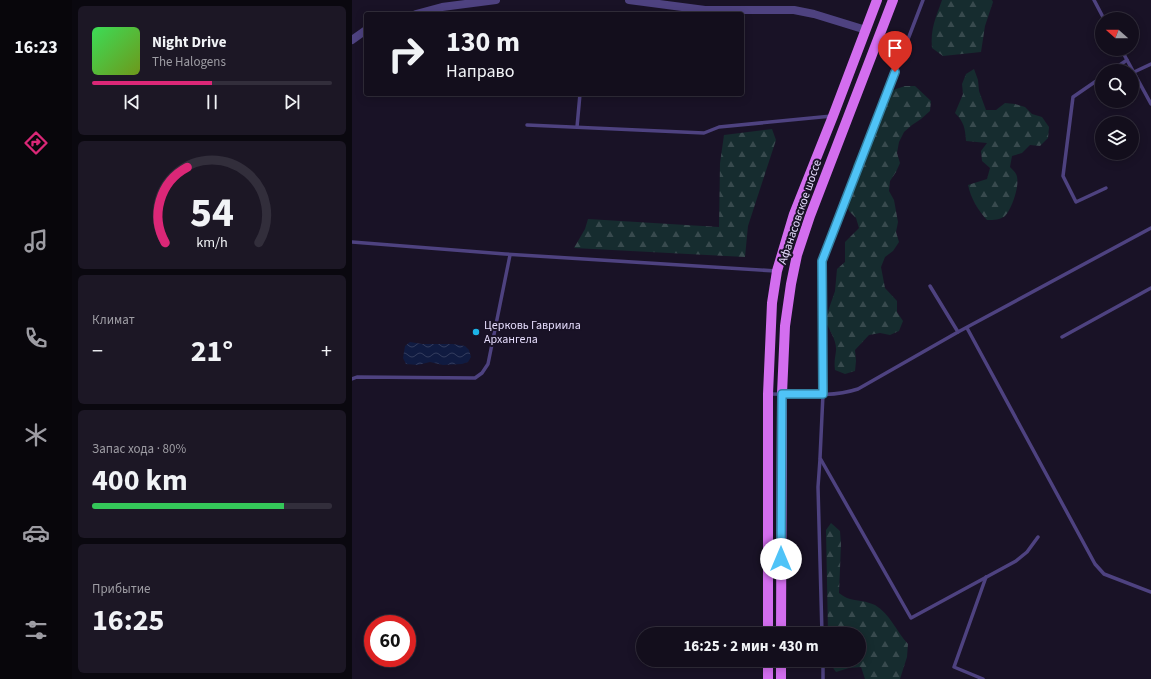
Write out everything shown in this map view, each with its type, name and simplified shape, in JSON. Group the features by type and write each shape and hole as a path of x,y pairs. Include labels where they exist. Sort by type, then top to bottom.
{"main road":[{"name":"Афанасовское шоссе","path":"768,627 768,394 772,303 777,271 794,214 877,0"},
{"name":"Афанасовское шоссе","path":"781,627 782,394 785,326 791,284 797,254 810,216 893,0"},
{"path":"768,667 768,679"},
{"path":"781,667 781,679"}],"street":[{"path":"423,12 442,7 496,0"},
{"path":"629,0 705,10 794,10 819,15 866,30"},
{"path":"352,40 364,31"}],"lane":[{"path":"822,627 818,487 823,394 822,261 923,0"},
{"path":"1094,0 1100,12"},
{"path":"1125,56 1129,64"},
{"path":"1121,64 1127,60"},
{"path":"1139,70 1151,64"},
{"path":"1139,81 1151,104"},
{"path":"1095,82 1073,96 1063,176 1076,202 1106,188"},
{"path":"577,127 580,96"},
{"path":"527,125 704,133 719,127 833,116"},
{"path":"768,394 846,393 858,389 958,332 1151,228"},
{"path":"352,242 510,255 777,271"},
{"path":"352,379 358,377 475,378 482,373 488,364 510,255"},
{"path":"930,286 958,332"},
{"path":"1062,337 1151,288"},
{"path":"966,328 1096,564 1104,574 1151,592"},
{"path":"820,458 910,618 1016,561 1027,552 1038,537"},
{"path":"983,679 954,667 986,577"},
{"path":"822,667 823,679"}],"green space":[{"path":"942,0 992,0 993,2 985,26 981,52 943,56 932,48 933,29"},
{"path":"974,69 978,80 979,91 986,110 996,110 1005,103 1015,104 1025,107 1032,114 1042,117 1049,127 1048,138 1040,146 1030,145 1022,153 1012,156 1010,167 1016,173 1017,189 1008,213 997,220 987,220 973,200 968,185 987,179 990,168 982,161 981,151 987,143 966,141 964,126 955,113 963,94 962,84 966,74"},
{"path":"905,86 915,86 931,101 930,111 904,132 899,142 897,153 900,163 890,181 889,191 894,200 898,222 896,232 899,242 893,251 885,257 881,267 885,288 897,301 897,312 903,321 899,331 890,335 880,333 869,335 855,350 855,371 845,374 835,370 836,347 825,320 835,291 837,269 845,262 845,242 859,228 856,218 849,211 845,201 857,184 853,165 886,94"},
{"path":"772,129 776,140 748,226 745,257 574,248 585,229 588,219 719,227 720,163 724,135"},
{"path":"831,523 840,531 841,544 839,593 849,599 875,605 885,613 908,644 907,657 900,679 865,679 861,667 866,667 866,627 828,627 826,530"},
{"path":"833,667 861,667 849,668 836,672"}],"water":[{"path":"410,342 465,346 469,350 471,357 468,362 462,364 443,365 430,362 418,365 406,364 403,358 405,346"}],"place":[{"name":"Церковь Гавриила Архангела","path":"476,332"}],"route":[{"path":"781,559 782,394 823,394 822,261 895,72"}]}
